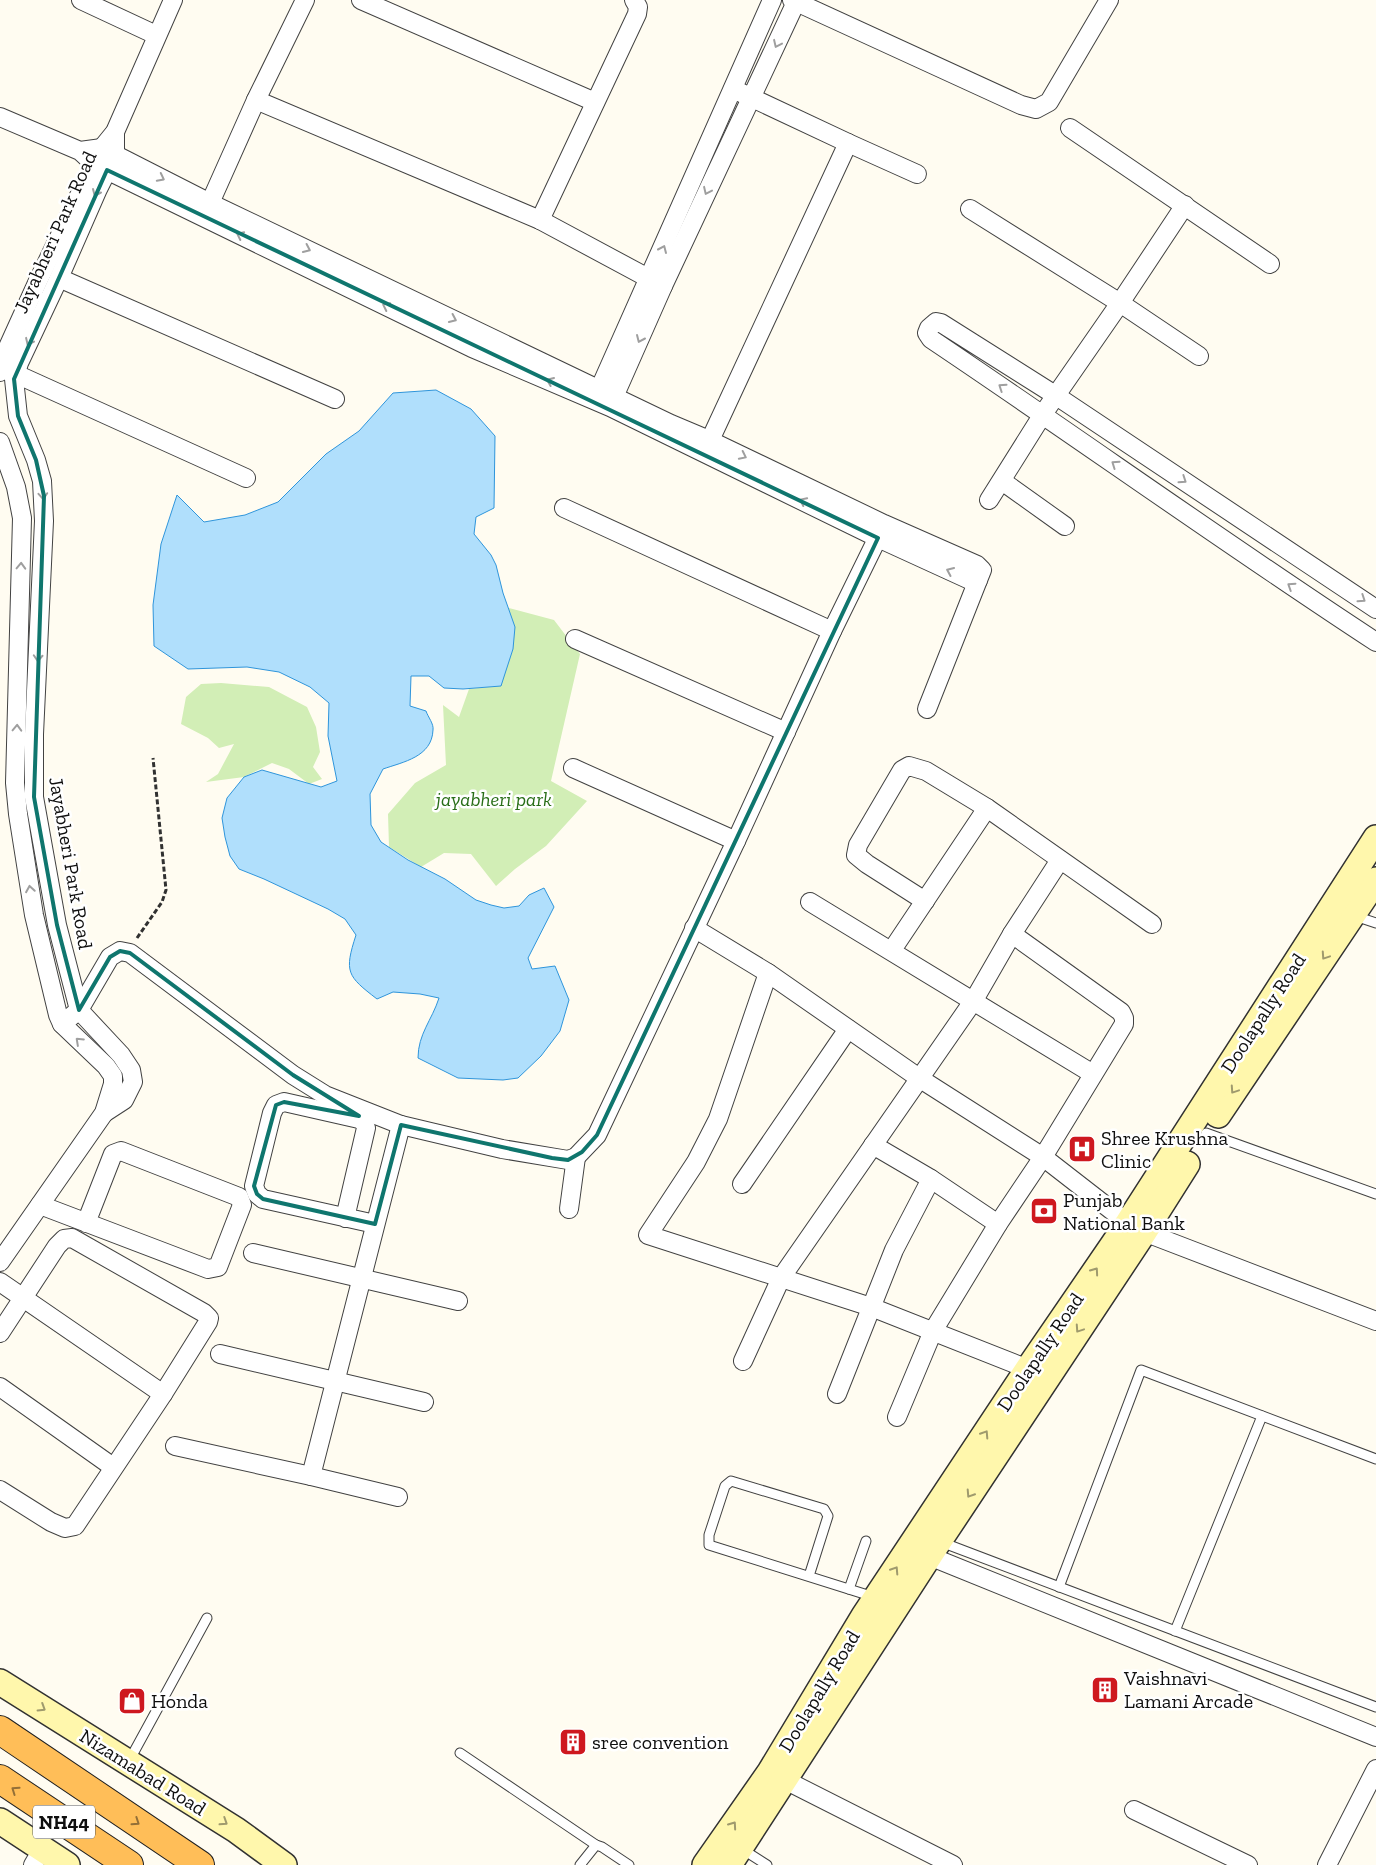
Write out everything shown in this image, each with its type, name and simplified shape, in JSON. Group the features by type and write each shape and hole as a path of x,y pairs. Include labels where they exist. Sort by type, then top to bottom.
{"highway":[{"name":"NH44","path":"0,1730 196,1864"},
{"name":"NH44","path":"0,1779 129,1865"}],"main road":[{"name":"Doolapally Road","path":"705,1865 770,1772 876,1598 1028,1369 1206,1133 1342,911 1376,838"},
{"name":"Doolapally Road","path":"735,1856 934,1548 1136,1227 1342,911 1376,880"},
{"name":"Nizamabad Road","path":"0,1682 236,1830 284,1865"},
{"path":"0,1821 38,1857 67,1865"}],"street":[{"path":"81,0 156,35"},
{"name":"Jayabheri Park Road","path":"8,373 19,363 59,278 115,132 173,0"},
{"path":"210,203 256,100 305,0"},
{"path":"361,0 595,102"},
{"path":"540,220 637,14 638,7 634,0"},
{"path":"605,398 656,282 733,89 772,0"},
{"path":"656,282 752,97 795,1 1022,105 1036,109 1049,102 1109,0"},
{"path":"733,89 916,174"},
{"path":"256,100 540,220 656,282"},
{"path":"0,117 210,203 605,398"},
{"path":"1070,128 1270,264"},
{"path":"707,447 848,143"},
{"path":"104,159 472,348 671,424 707,447 881,531 977,565 982,570 927,709"},
{"name":"Jayabheri Park Road","path":"104,159 38,281 4,356 8,373 14,379 14,393 18,416 36,460 44,496 34,734 34,797 57,925 79,1010 122,1055 131,1070 133,1082 124,1100 104,1113"},
{"path":"990,500 1056,394 1120,303 1184,205"},
{"path":"970,209 1120,303 1199,356"},
{"path":"59,278 335,399"},
{"path":"1376,609 1056,394 941,323 936,322 929,328 927,333 931,339 1376,642"},
{"path":"8,373 246,478"},
{"name":"Jayabheri Park Road","path":"0,442 16,487 22,518 16,800 34,916 58,1015 62,1024 106,1066 112,1076 113,1084 104,1113 0,1262"},
{"path":"1144,484 1159,464"},
{"path":"1002,481 1065,526"},
{"path":"564,508 832,631"},
{"path":"375,1224 263,1199 257,1194 254,1186 272,1113 276,1106 284,1102 340,1108 401,1125 527,1153 568,1160 576,1157 597,1135 736,841 832,631 881,531"},
{"path":"1318,604 1333,580"},
{"path":"575,639 786,732"},
{"path":"925,901 856,855 858,845 902,770 909,766 926,771 987,808 1152,924"},
{"path":"573,768 736,841"},
{"path":"892,950 987,808"},
{"path":"743,1361 781,1278 974,1000 1012,934 1060,860"},
{"path":"810,902 892,950 1093,1074"},
{"path":"694,928 768,973 919,1078 1043,1157 1136,1227 1376,1321"},
{"path":"897,1417 933,1331 1124,1024 1123,1015 1012,934"},
{"path":"62,1024 79,1010 110,957 120,951 130,953 293,1074 325,1095 340,1108 364,1122 366,1128 345,1218"},
{"path":"768,973 718,1119 696,1162 648,1235 871,1307 1028,1369"},
{"path":"742,1184 848,1029"},
{"path":"311,1476 401,1125"},
{"path":"873,1145 931,1179 998,1224"},
{"path":"40,1205 208,1269 218,1267 242,1205 239,1197 122,1151 113,1154 86,1222"},
{"path":"569,1209 576,1157"},
{"path":"836,1394 894,1250 931,1179"},
{"path":"0,1333 57,1246 64,1239 72,1238 204,1313 209,1318 163,1394 75,1526 65,1528 51,1522 0,1490"},
{"path":"253,1253 458,1301"},
{"path":"0,1282 163,1394"},
{"path":"220,1354 424,1402"},
{"path":"0,1387 113,1468"},
{"path":"175,1446 398,1497"},
{"path":"934,1548 1376,1737"},
{"path":"1327,1865 1376,1769"},
{"path":"785,1780 953,1865"},
{"path":"1134,1810 1213,1858 1248,1865"}],"lane":[{"path":"1342,911 1376,923"},
{"path":"1206,1133 1376,1194"},
{"path":"1059,1587 1141,1370 1376,1460"},
{"path":"1175,1631 1262,1416"},
{"path":"809,1576 828,1516 824,1509 731,1481 725,1486 709,1535 709,1545 876,1598"},
{"path":"849,1589 866,1541"},
{"path":"934,1548 1059,1587 1376,1707"},
{"path":"129,1762 207,1618"},
{"path":"460,1753 596,1845 629,1865"},
{"path":"580,1865 596,1845"},
{"path":"735,1856 767,1865"}],"path":[{"path":"139,935 162,902 166,890 153,758"}],"highlighted area":[{"path":"107,170 878,538 597,1135 582,1152 568,1160 552,1158 401,1125 375,1224 263,1199 257,1194 254,1186 276,1105 284,1102 359,1116 293,1075 130,953 120,951 110,957 79,1010 57,925 34,797 44,496 36,460 18,416 14,379"}],"green space":[{"name":"jayabheri park","path":"509,608 554,620 580,654 551,781 587,801 546,846 496,886 471,854 444,853 421,867 389,847 388,814 415,783 446,765 443,705 459,717 469,689 496,686"},
{"path":"221,683 269,687 307,707 316,727 320,752 313,767 322,779 309,784 289,769 272,763 244,777 206,782 218,774 234,744 219,748 208,738 181,724 186,697 201,684"}],"water":[{"path":"436,390 471,409 495,436 494,508 476,517 474,534 491,555 496,565 503,593 515,627 513,649 501,686 463,689 444,688 429,676 411,676 410,706 426,711 433,728 431,739 428,746 415,757 383,769 370,794 371,825 381,842 408,860 445,879 476,900 504,908 519,906 529,895 544,888 554,907 528,958 532,969 555,966 569,1000 560,1031 541,1056 518,1078 503,1080 458,1078 418,1058 420,1042 439,998 420,994 393,992 377,999 359,984 351,972 349,965 350,957 356,935 345,919 328,909 239,869 230,856 222,818 227,798 244,777 262,770 321,787 337,781 328,736 329,703 310,687 279,672 247,667 188,669 154,646 153,605 161,544 177,495 204,522 245,515 278,502 326,454 359,431 393,393"}],"place":[{"name":"Shree Krushna Clinic","path":"1082,1149"},
{"name":"Punjab National Bank","path":"1044,1211"},
{"name":"Vaishnavi Lamani Arcade","path":"1105,1690"},
{"name":"Honda","path":"132,1701"},
{"name":"sree convention","path":"573,1742"}]}
